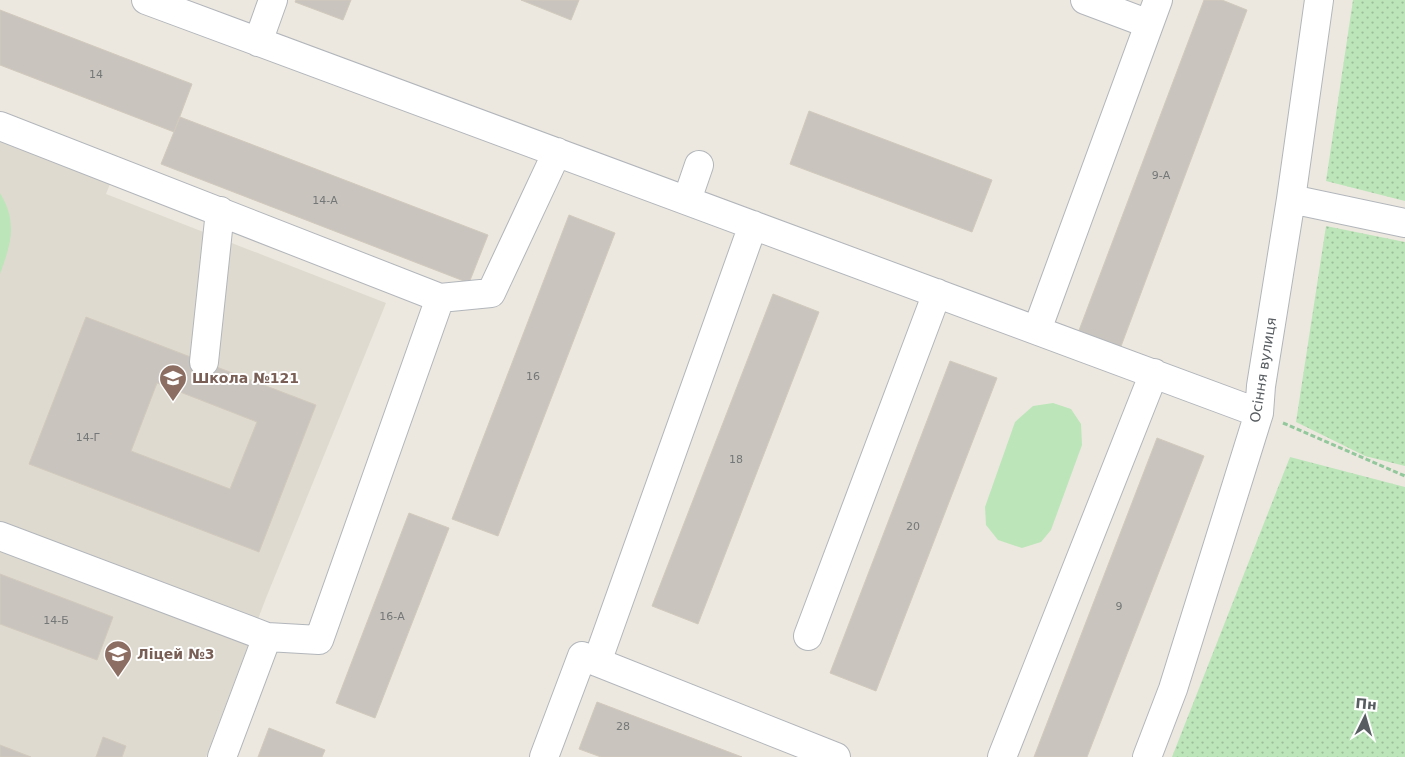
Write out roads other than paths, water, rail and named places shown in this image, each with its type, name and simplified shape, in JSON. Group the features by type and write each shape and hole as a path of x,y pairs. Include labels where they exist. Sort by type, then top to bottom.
{"street":[{"path":"146,0 1259,413"},
{"path":"258,42 273,0"},
{"path":"1037,330 1153,12 1085,0"},
{"name":"Осіння вулиця","path":"1147,757 1173,689 1259,413 1261,386 1291,199 1319,0"},
{"path":"0,126 440,298 491,293 557,152"},
{"path":"687,200 699,165"},
{"path":"1291,199 1405,223"},
{"path":"204,362 220,211"},
{"path":"597,662 753,225"},
{"path":"808,636 937,293"},
{"path":"0,536 267,637 319,640 440,298"},
{"path":"1002,757 1154,373"},
{"path":"222,757 267,637"},
{"path":"544,757 582,656 836,757"}],"place":[{"name":"Школа №121","path":"173,402"},
{"name":"Ліцей №3","path":"118,678"}]}
